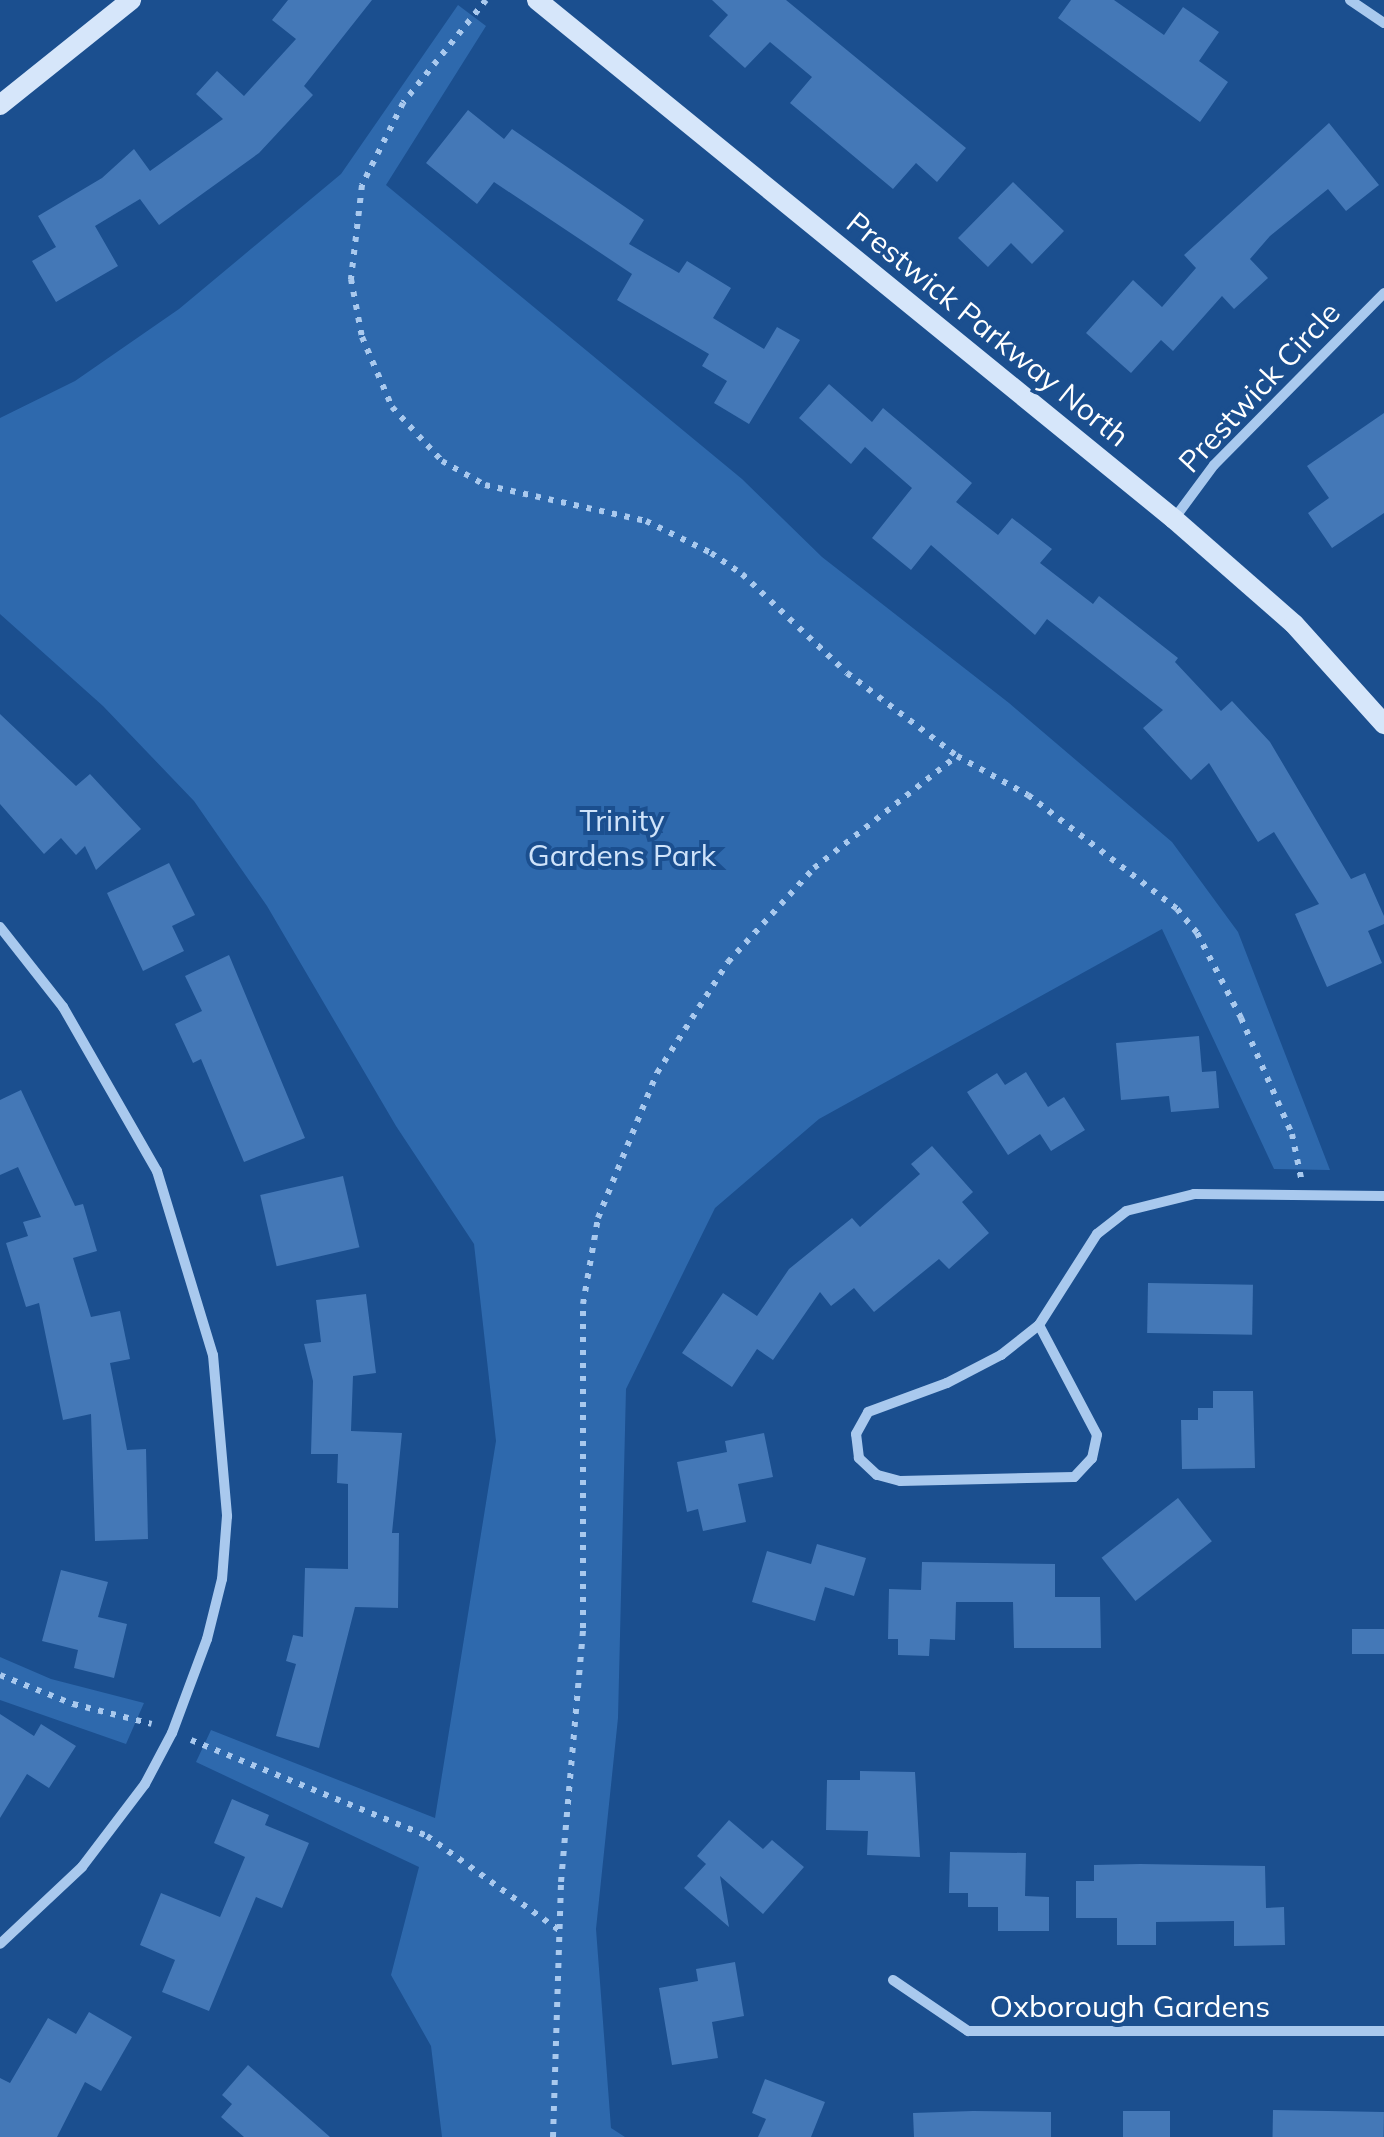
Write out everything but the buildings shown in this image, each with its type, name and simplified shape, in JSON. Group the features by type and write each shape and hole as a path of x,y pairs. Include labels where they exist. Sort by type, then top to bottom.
{"street":[{"path":"0,105 131,0"},
{"name":"Prestwick Parkway North","path":"537,0 1174,518 1294,624 1384,724"},
{"path":"1350,0 1384,23"},
{"name":"Prestwick Circle","path":"1174,518 1214,465 1384,293"},
{"path":"0,928 74,1023 158,1172 214,1354 227,1516 222,1578 207,1639 154,1767 82,1868 0,1944"},
{"path":"1039,1325 1098,1435 1092,1458 1074,1477 900,1481 877,1475 859,1458 856,1434 868,1412 947,1384 1039,1325 1097,1234 1126,1211 1194,1194 1384,1196"},
{"name":"Oxborough Gardens","path":"893,1980 968,2032 1384,2031"}],"path":[{"path":"486,0 403,103 362,184 351,279 362,337 392,407 442,461 474,480 646,521 711,554 848,673 957,756 1028,796 1176,909 1198,933 1292,1134 1302,1195"},
{"path":"553,2137 561,1932 584,1628 584,1304 610,1178 657,1074 728,962 814,868 957,756"},
{"path":"0,1675 73,1704 152,1724"},
{"path":"191,1740 427,1836 561,1932"}],"green space":[{"name":"Trinity Gardens Park","path":"458,5 486,26 386,185 742,479 822,557 1009,703 1172,842 1238,932 1330,1170 1274,1169 1162,929 819,1119 715,1208 626,1389 618,1718 596,1929 611,2128 625,2137 442,2137 431,2046 391,1975 419,1867 196,1762 211,1730 435,1818 496,1441 474,1244 396,1126 267,906 194,801 103,706 0,614 0,418 75,381 179,309 341,174"},
{"path":"0,1657 51,1679 144,1703 126,1744 0,1700"}]}
